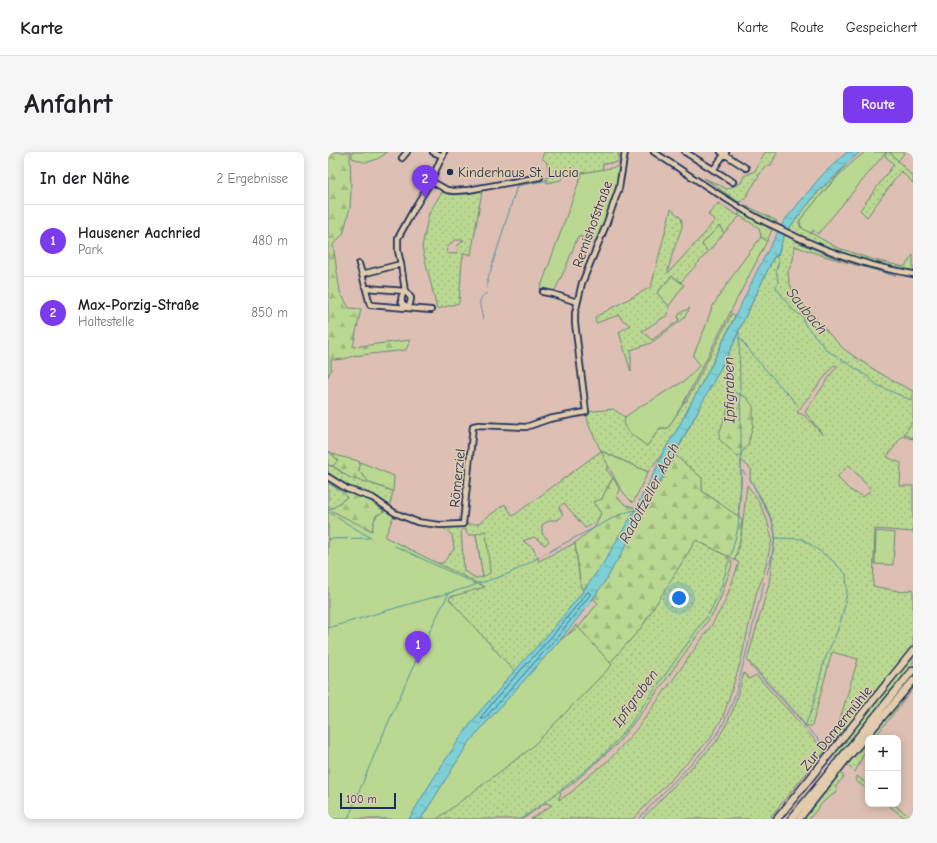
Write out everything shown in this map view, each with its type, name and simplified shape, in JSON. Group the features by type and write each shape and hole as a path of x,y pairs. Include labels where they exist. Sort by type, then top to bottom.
{"main road":[{"name":"Zur Dornermühle","path":"777,819 913,651"},
{"path":"791,819 831,774 913,670"},
{"path":"843,759 913,681"},
{"path":"799,819 831,774"}],"street":[{"path":"402,158 407,152"},
{"path":"403,306 401,300 404,291 398,251 398,238 431,181 444,154 433,152"},
{"name":"Remishofstraße","path":"586,412 575,313 582,283 606,225 619,188 625,152"},
{"path":"654,152 750,214 792,236 854,260 913,274"},
{"path":"685,152 733,182"},
{"path":"713,170 724,153 746,168"},
{"path":"431,181 447,190 454,191 468,190 540,177"},
{"path":"359,264 370,305 403,306 431,310"},
{"path":"362,274 401,264"},
{"path":"366,288 404,291 410,295 411,301 408,306 403,306"},
{"path":"544,292 577,302"},
{"name":"Römerziel","path":"328,477 347,489 373,498 395,513 417,522 440,525 463,524 473,426 479,424 526,427 549,419 586,412"}],"green space":[{"path":"328,152 350,152 350,208 343,234 333,245 340,292 349,308 361,309 353,347 410,340 406,350 331,360 331,370 328,377"},
{"path":"352,152 387,152 377,159 362,162 352,158"},
{"path":"544,152 619,152 618,162 603,164 602,170 563,176 561,180 547,183 546,178 549,177 547,163 542,158"},
{"path":"765,152 777,153 771,165 765,166 744,200 740,202 704,178 727,189 741,183 744,176 755,171"},
{"path":"865,152 886,152 818,234 813,230 811,233 803,228 800,225 800,220 839,176"},
{"path":"887,152 890,152 913,177 913,183 901,171 867,217 860,210 894,164 885,156"},
{"path":"890,152 905,152 898,161"},
{"path":"846,165 800,220 800,227 836,247 871,259 904,267 913,255 913,272 878,264 834,251 794,233 795,241 830,256 896,276 794,246 793,260 788,272 789,281 793,292 845,350 893,381 913,391 913,439 902,436 887,457 901,463 900,486 913,486 913,532 875,529 873,586 903,592 913,589 913,647 835,745 833,740 858,659 832,652 812,726 805,726 798,715 747,660 769,584 775,535 772,521 750,479 752,470 741,460 741,484 738,517 702,491 701,478 675,455 733,345 774,257 778,255 783,238 817,193","holes":["834,365 837,366 805,412 823,435 805,416 797,412","849,465 871,490 863,497 850,490 837,477"]},
{"path":"622,166 619,188 600,242 578,236 566,267 553,294 539,292 582,173"},
{"path":"482,191 471,255 464,253 462,261 459,303 437,309 422,247 429,213 442,192 457,195","holes":["454,240 464,240 458,245 457,253 449,254 446,251"]},
{"path":"718,203 739,216 739,210 772,230 767,241 761,237 759,228 740,216 724,233 719,226 702,244 708,252 681,282 672,276 657,293 669,306 668,315 642,331 652,340 679,320 678,317 680,313 690,308 683,319 651,343 631,350 631,372 619,332 630,325 621,319 619,315 596,323 595,317 651,287 671,209 681,218 682,227 673,252 668,273 715,220 708,215"},
{"path":"745,205 777,221 775,224 750,211 743,206"},
{"path":"719,226 724,233 708,252 702,244"},
{"path":"761,237 767,241 684,402 668,428 660,428 647,446 632,435 624,426 625,417 642,405 686,380 700,365 693,356 712,307 739,266"},
{"path":"672,276 684,285 669,306 657,293"},
{"path":"732,313 735,316 712,364 678,428 662,454 648,472 604,452 609,466 606,469 613,478 602,500 602,511 597,520 585,528 564,503 559,507 563,515 558,520 550,520 542,525 542,533 549,541 545,545 534,537 523,541 533,548 539,561 575,543 581,588 584,590 551,632 563,640 576,625 578,628 696,540 728,556 727,558 732,564 714,612 652,699 617,744 572,784 561,791 559,800 573,791 580,783 610,759 636,730 711,626 725,602 739,563 735,560 741,536 747,485 757,498 767,520 772,539 763,577 757,591 740,664 723,717 709,740 633,819 531,819 552,805 545,803 523,819 328,819 328,699 427,563 443,563 454,549 452,535 440,525 478,524 505,504 513,516 601,451 589,426 586,412 613,409 625,417 624,426 647,445 660,428 668,428 684,402 686,402","holes":["465,529 468,535 476,534 483,577 476,578 464,571 461,530"]},
{"path":"734,392 746,397 753,406 753,425 748,445 738,457 719,439 720,431"},
{"path":"913,421 913,438 904,434"},
{"path":"328,451 338,456 360,462 359,471 370,483 353,479 335,467 328,465 328,462 330,462"},
{"path":"328,451 338,460 333,466 328,465"},
{"path":"601,451 648,472 633,503 623,492"},
{"path":"675,455 702,478 702,491 742,519 741,536 735,560 696,540 641,628 608,665 578,628 598,603 581,588 575,543 595,527 601,513 593,502 602,499 613,478 620,490 617,497 626,505 644,512"},
{"path":"360,462 394,476 393,491 370,483 359,471"},
{"path":"328,465 333,466 343,474 393,491 389,509 373,498 347,489 330,477"},
{"path":"328,470 330,477 349,492 367,499 384,511 376,516 372,531 328,549 328,507 333,508 347,497 341,491 328,483"},
{"path":"328,483 341,491 347,497 333,508 328,507"},
{"path":"328,509 372,531 374,521 378,515 384,511 395,513 385,537 485,587 450,597 449,599 515,672 548,635 559,641 578,627 612,665 530,749 437,819 328,819"},
{"path":"486,531 490,573 483,577 476,534"},
{"path":"876,531 895,533 893,565 875,564"},
{"path":"913,655 913,666 837,758 834,755"},
{"path":"744,673 749,679 756,675 825,751 771,816 783,819 642,819 716,742 734,707"},
{"path":"913,685 913,689 876,735 871,735"},
{"path":"865,744 865,751 855,772 847,765"},
{"path":"841,773 844,777 836,786 837,792 824,801 809,819 804,819"},
{"path":"857,776 865,783 865,788 855,780"},
{"path":"891,807 897,807 913,819 906,819"}],"water":[{"name":"Radolfzeller Aach","path":"847,152 860,152 817,193 783,238 778,255 774,257 733,345 608,577 590,603 561,639 468,744 421,819 409,819 465,731 507,679 550,632 584,590 604,562 632,515 657,467 662,454 678,428 712,364 758,269 784,221 823,174"}],"waterway":[{"path":"487,288 487,282 517,186 549,180"},
{"name":"Saubach","path":"775,255 779,261 776,270 778,282 776,288 793,310 803,317 805,325 827,351 837,356"},
{"path":"483,319 480,301 481,298 487,293"},
{"name":"Ipfigraben","path":"731,555 738,528 741,484 739,331"},
{"path":"740,338 755,358 797,404"},
{"name":"Saubach","path":"841,359 867,376 877,385 913,401"},
{"name":"Ipfigraben","path":"741,469 746,475"},
{"path":"750,479 766,507 774,529 774,546 767,574"},
{"name":"Radolfzeller Aach","path":"328,628 470,587 505,575 614,517 636,510"},
{"path":"328,512 371,538"},
{"path":"328,539 369,538"},
{"path":"775,538 802,539 832,560 846,574 847,591 844,609 837,632 824,661 812,709 805,726"},
{"path":"395,546 476,584"},
{"name":"Ipfigraben","path":"521,819 575,778 606,752 618,739 713,607 729,560"},
{"path":"638,819 708,746 720,730 737,689 764,582"},
{"path":"348,819 409,676 449,593"},
{"path":"750,665 828,750 771,819"}],"place":[{"name":"Kinderhaus St. Lucia","path":"450,172"},
{"name":"Max-Porzig-Straße","path":"425,198"},
{"name":"Hausener Aachried","path":"418,664"}]}
